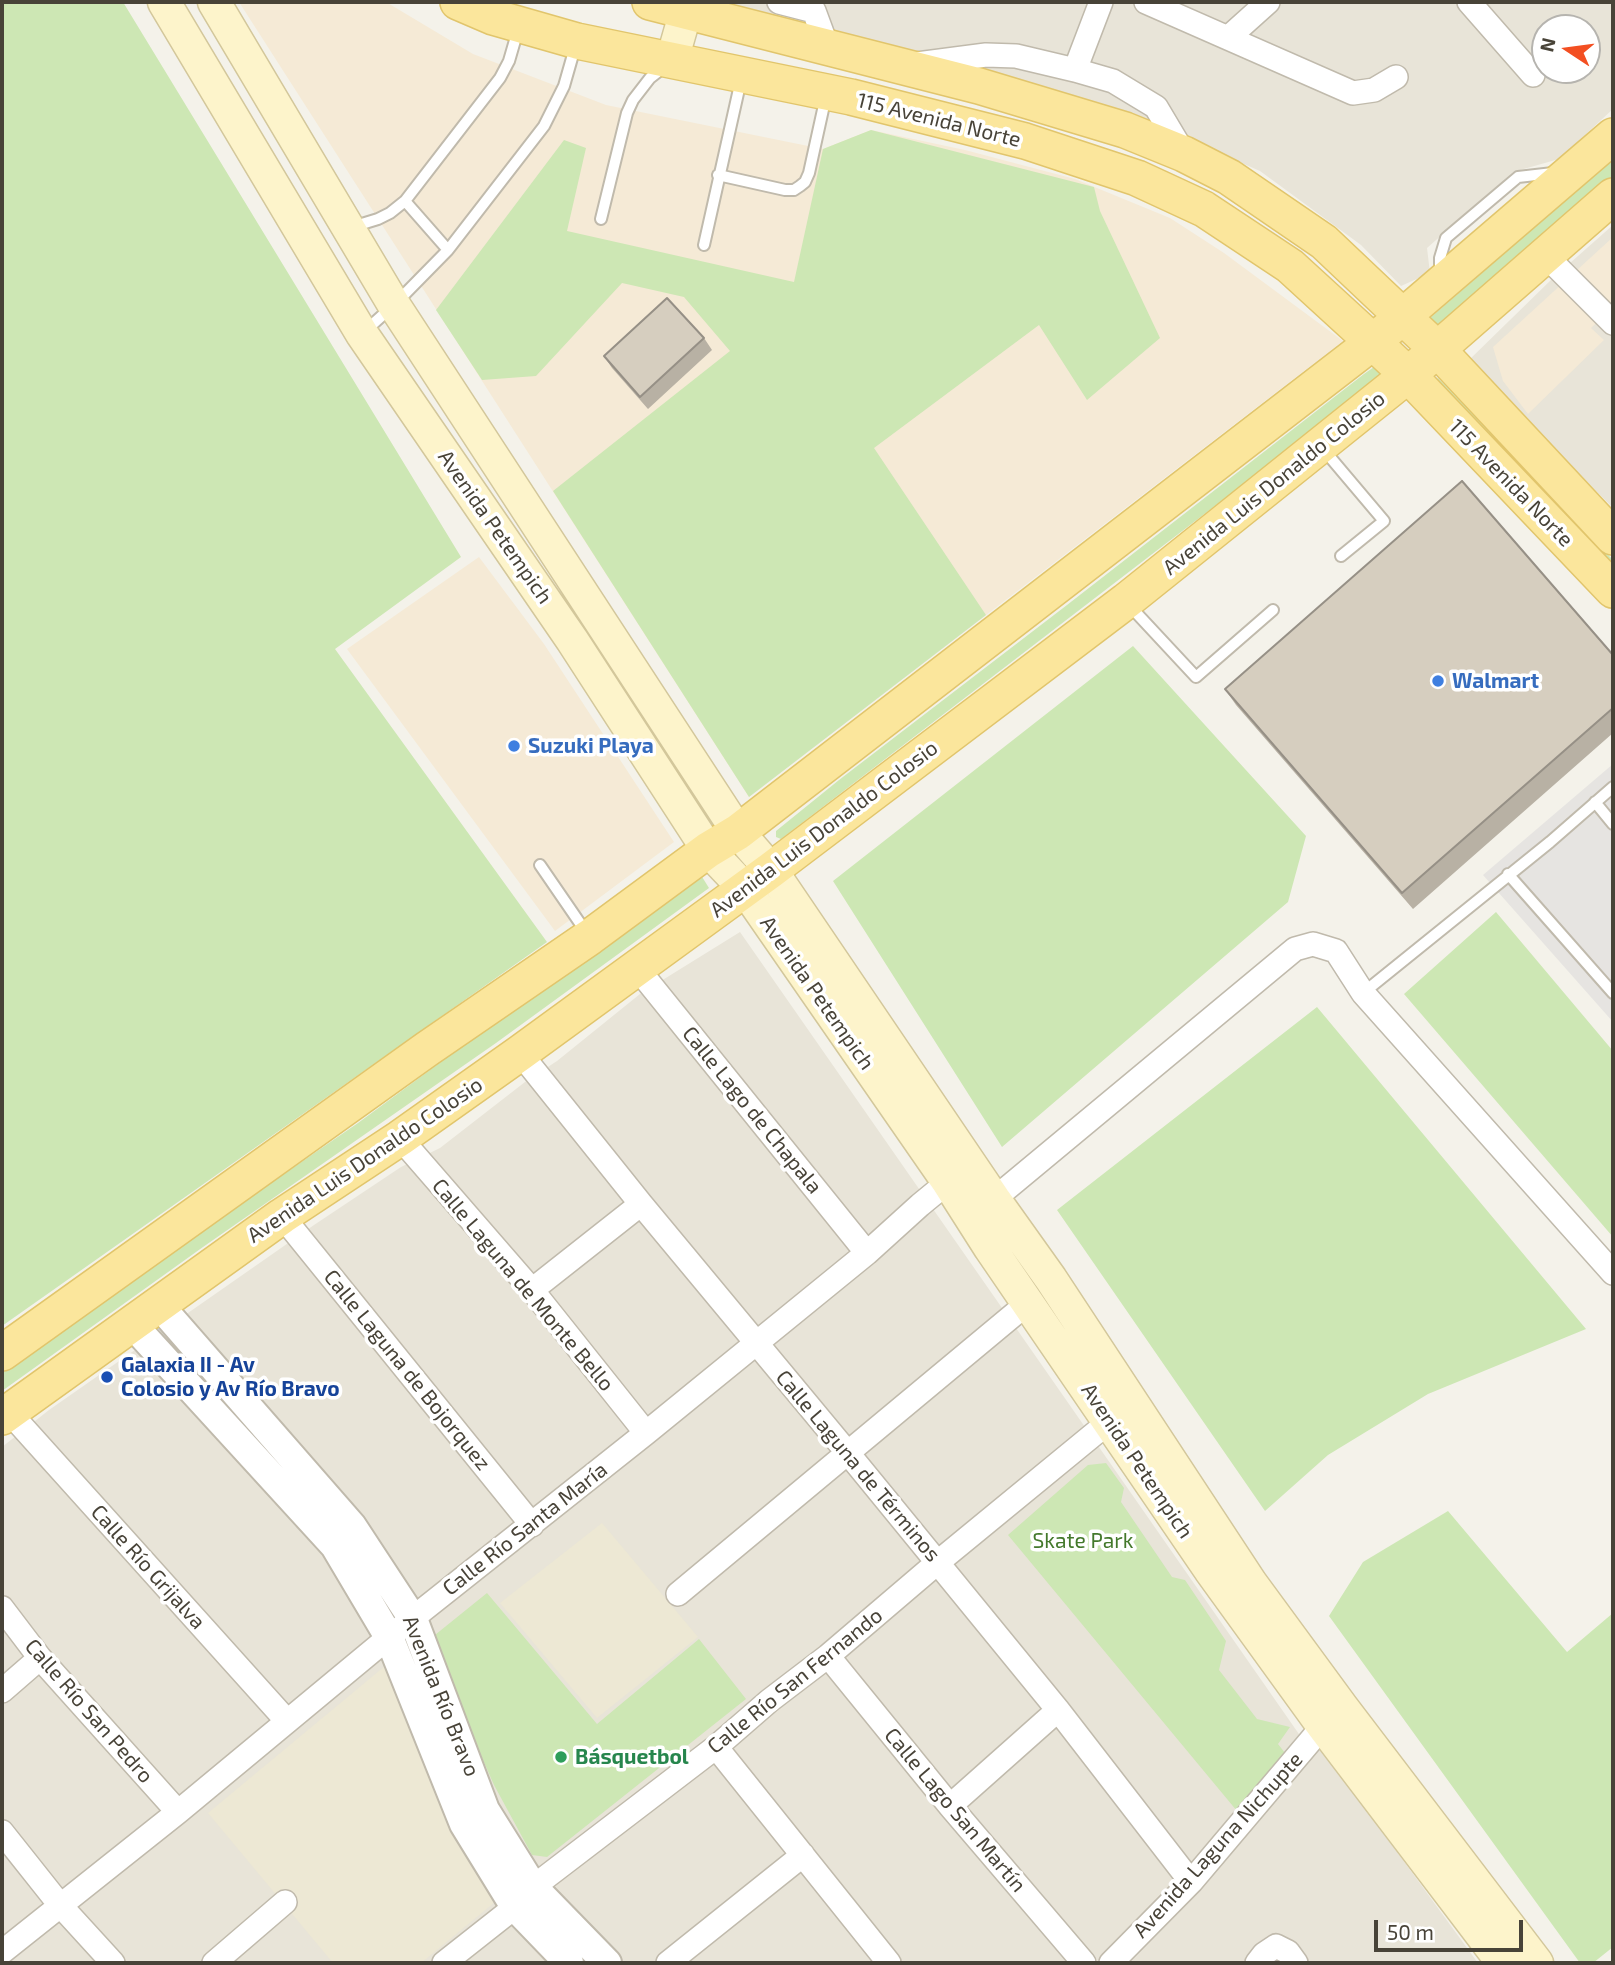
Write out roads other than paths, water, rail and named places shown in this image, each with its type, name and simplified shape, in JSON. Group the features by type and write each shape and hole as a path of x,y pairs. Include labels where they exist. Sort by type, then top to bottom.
{"main road":[{"name":"Avenida Petempich","path":"164,2 362,334 572,640 708,850 758,880 1051,1279 1251,1583 1537,1963"},
{"name":"Avenida Petempich","path":"214,2 394,305 738,831 758,880 990,1248 1210,1570 1323,1726 1503,1963"},
{"name":"115 Avenida Norte","path":"458,2 493,17 577,41 827,92 1025,141 1137,178 1204,209 1290,266 1373,342 1408,375 1613,590"},
{"name":"115 Avenida Norte","path":"650,2 979,86 1125,130 1184,154 1229,177 1324,242 1438,350 1613,537"},
{"path":"672,60 686,11"},
{"path":"2,1353 738,831 1373,342 1613,136"},
{"name":"Avenida Luis Donaldo Colosio","path":"5,1415 282,1216 400,1138 520,1053 758,880 1126,601 1408,375 1613,196"}],"street":[{"path":"779,2 814,11 828,49"},
{"path":"1074,69 1101,2"},
{"path":"1146,2 1353,93 1374,90 1396,77"},
{"path":"1229,37 1268,2"},
{"path":"1469,2 1531,73"},
{"path":"899,66 986,55 1016,56 1113,81 1156,107 1184,154"},
{"path":"1545,256 1613,323"},
{"path":"994,1199 1295,949 1313,944 1336,951 1363,993 1613,1273"},
{"name":"Calle Lago de Chapala","path":"637,968 867,1253"},
{"name":"Calle Laguna de Términos","path":"520,1053 1058,1710 1191,1882"},
{"name":"Calle Laguna de Monte Bello","path":"400,1138 531,1290 646,1433"},
{"name":"Calle Río Santa María","path":"2,1952 178,1812 389,1637 646,1433 867,1253 948,1182"},
{"path":"531,1290 641,1203"},
{"name":"Calle Laguna de Bojorquez","path":"282,1216 532,1525"},
{"path":"678,1594 1029,1302"},
{"name":"Avenida Río Bravo","path":"146,1315 352,1526 413,1619 485,1810 524,1897 607,1963"},
{"name":"Avenida Río Bravo","path":"146,1315 335,1546 389,1637 464,1824 524,1897 569,1963"},
{"name":"Calle Río Grijalva","path":"5,1415 287,1721"},
{"name":"Calle Río San Fernando","path":"444,1963 716,1747 1110,1422"},
{"name":"Calle Río San Pedro","path":"2,1608 40,1658 178,1812"},
{"name":"Calle Lago San Martín","path":"828,1656 950,1806 1084,1963"},
{"path":"2,1691 40,1658"},
{"path":"950,1806 1058,1710"},
{"name":"Avenida Laguna Nichupte","path":"1111,1963 1191,1882 1323,1726"},
{"path":"716,1747 889,1963"},
{"path":"2,1832 60,1905 113,1963"},
{"path":"668,1963 803,1855"},
{"path":"214,1963 285,1902"},
{"path":"1261,1959 1276,1946 1287,1952 1296,1963"}],"lane":[{"path":"349,228 378,219 405,201 500,78 509,61 519,25"},
{"path":"362,334 448,250 544,126 564,86 577,41"},
{"path":"601,219 626,113 650,78 672,60"},
{"path":"704,245 742,75"},
{"path":"718,175 785,190 794,190 800,186 805,182 808,173 827,92"},
{"path":"405,201 448,250"},
{"path":"1320,445 1384,521 1341,556"},
{"path":"1126,601 1196,677 1273,610"},
{"path":"1363,993 1550,842 1613,787"},
{"path":"1595,802 1613,824"},
{"path":"540,865 590,937"},
{"path":"1508,874 1613,993"}],"place":[{"name":"Walmart","path":"1438,681"},
{"name":"Suzuki Playa","path":"514,746"},
{"name":"Galaxia II - Av Colosio y Av Río Bravo","path":"107,1377"},
{"name":"Básquetbol","path":"561,1757"}],"park label":[{"name":"Skate Park","path":"1083,1541"}]}
